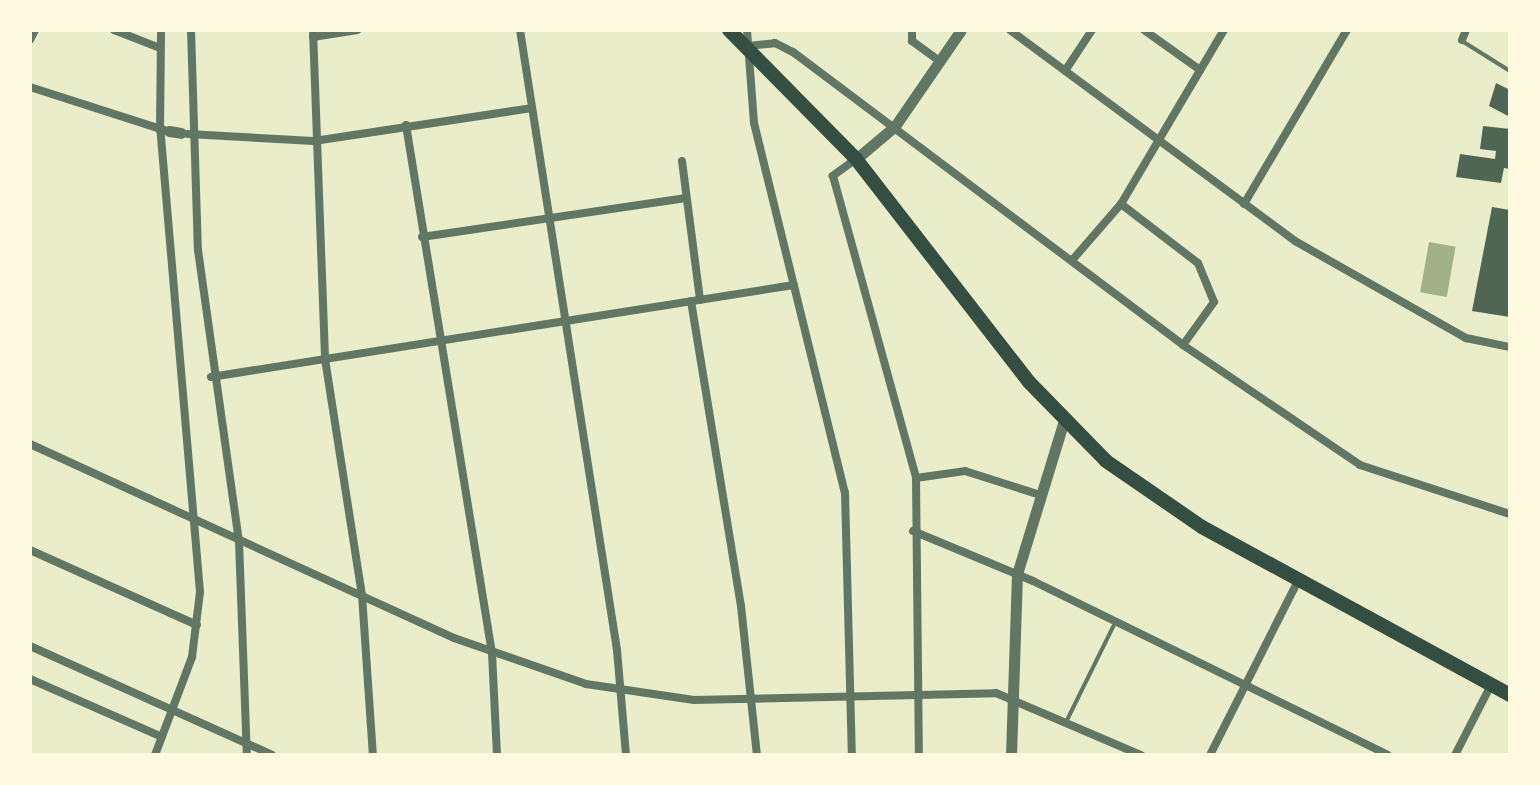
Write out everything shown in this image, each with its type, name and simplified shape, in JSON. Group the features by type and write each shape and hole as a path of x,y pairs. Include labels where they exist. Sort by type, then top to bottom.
{"highway":[{"path":"729,30 856,159 1064,420 1152,495 1298,581 1510,695"}],"street":[{"path":"30,40 35,30"},
{"path":"114,30 160,48"},
{"path":"161,30 160,48 239,541 247,755"},
{"path":"155,755 174,708 197,625 175,132 191,30"},
{"path":"357,30 313,34 314,141 325,359 362,595 373,755"},
{"path":"520,30 622,691 626,755"},
{"path":"747,30 754,123 845,493 852,755"},
{"path":"912,30 912,41 940,61"},
{"path":"919,755 913,531 916,478 833,176 895,126 961,30"},
{"path":"1010,30 1244,204 1466,338 1510,347"},
{"path":"1065,71 1092,30"},
{"path":"1144,30 1200,70"},
{"path":"1074,258 1121,204 1224,30"},
{"path":"1244,204 1347,30"},
{"path":"1462,40 1466,30"},
{"path":"748,46 775,43 793,52 1074,258 1183,345 1360,465 1510,514"},
{"path":"30,87 175,132 314,141 532,108"},
{"path":"406,125 422,237 444,339 492,653 497,755"},
{"path":"682,161 695,300 754,700 757,755"},
{"path":"422,237 686,198"},
{"path":"1121,204 1198,263 1214,302 1183,345"},
{"path":"211,377 794,285"},
{"path":"1011,755 1010,695 1017,574 1064,420"},
{"path":"30,444 492,653 622,691 754,700 848,695 1010,695 1141,755"},
{"path":"916,478 965,471 1040,495"},
{"path":"913,531 1017,574 1247,683 1388,755"},
{"path":"30,550 197,625"},
{"path":"1210,755 1298,581"},
{"path":"30,646 174,708 272,755"},
{"path":"30,679 162,737"},
{"path":"1455,755 1491,685"}],"lane":[{"path":"1462,40 1510,71"},
{"path":"1067,720 1116,621"}],"shaded area":[{"path":"1429,242 1456,247 1447,297 1420,292"}],"building":[{"path":"1496,83 1510,90 1510,117 1489,106"},
{"path":"1483,126 1510,129 1510,169 1504,168 1501,183 1456,177 1460,154 1495,159 1496,151 1480,149"},
{"path":"1492,207 1510,210 1510,317 1472,311"}]}
